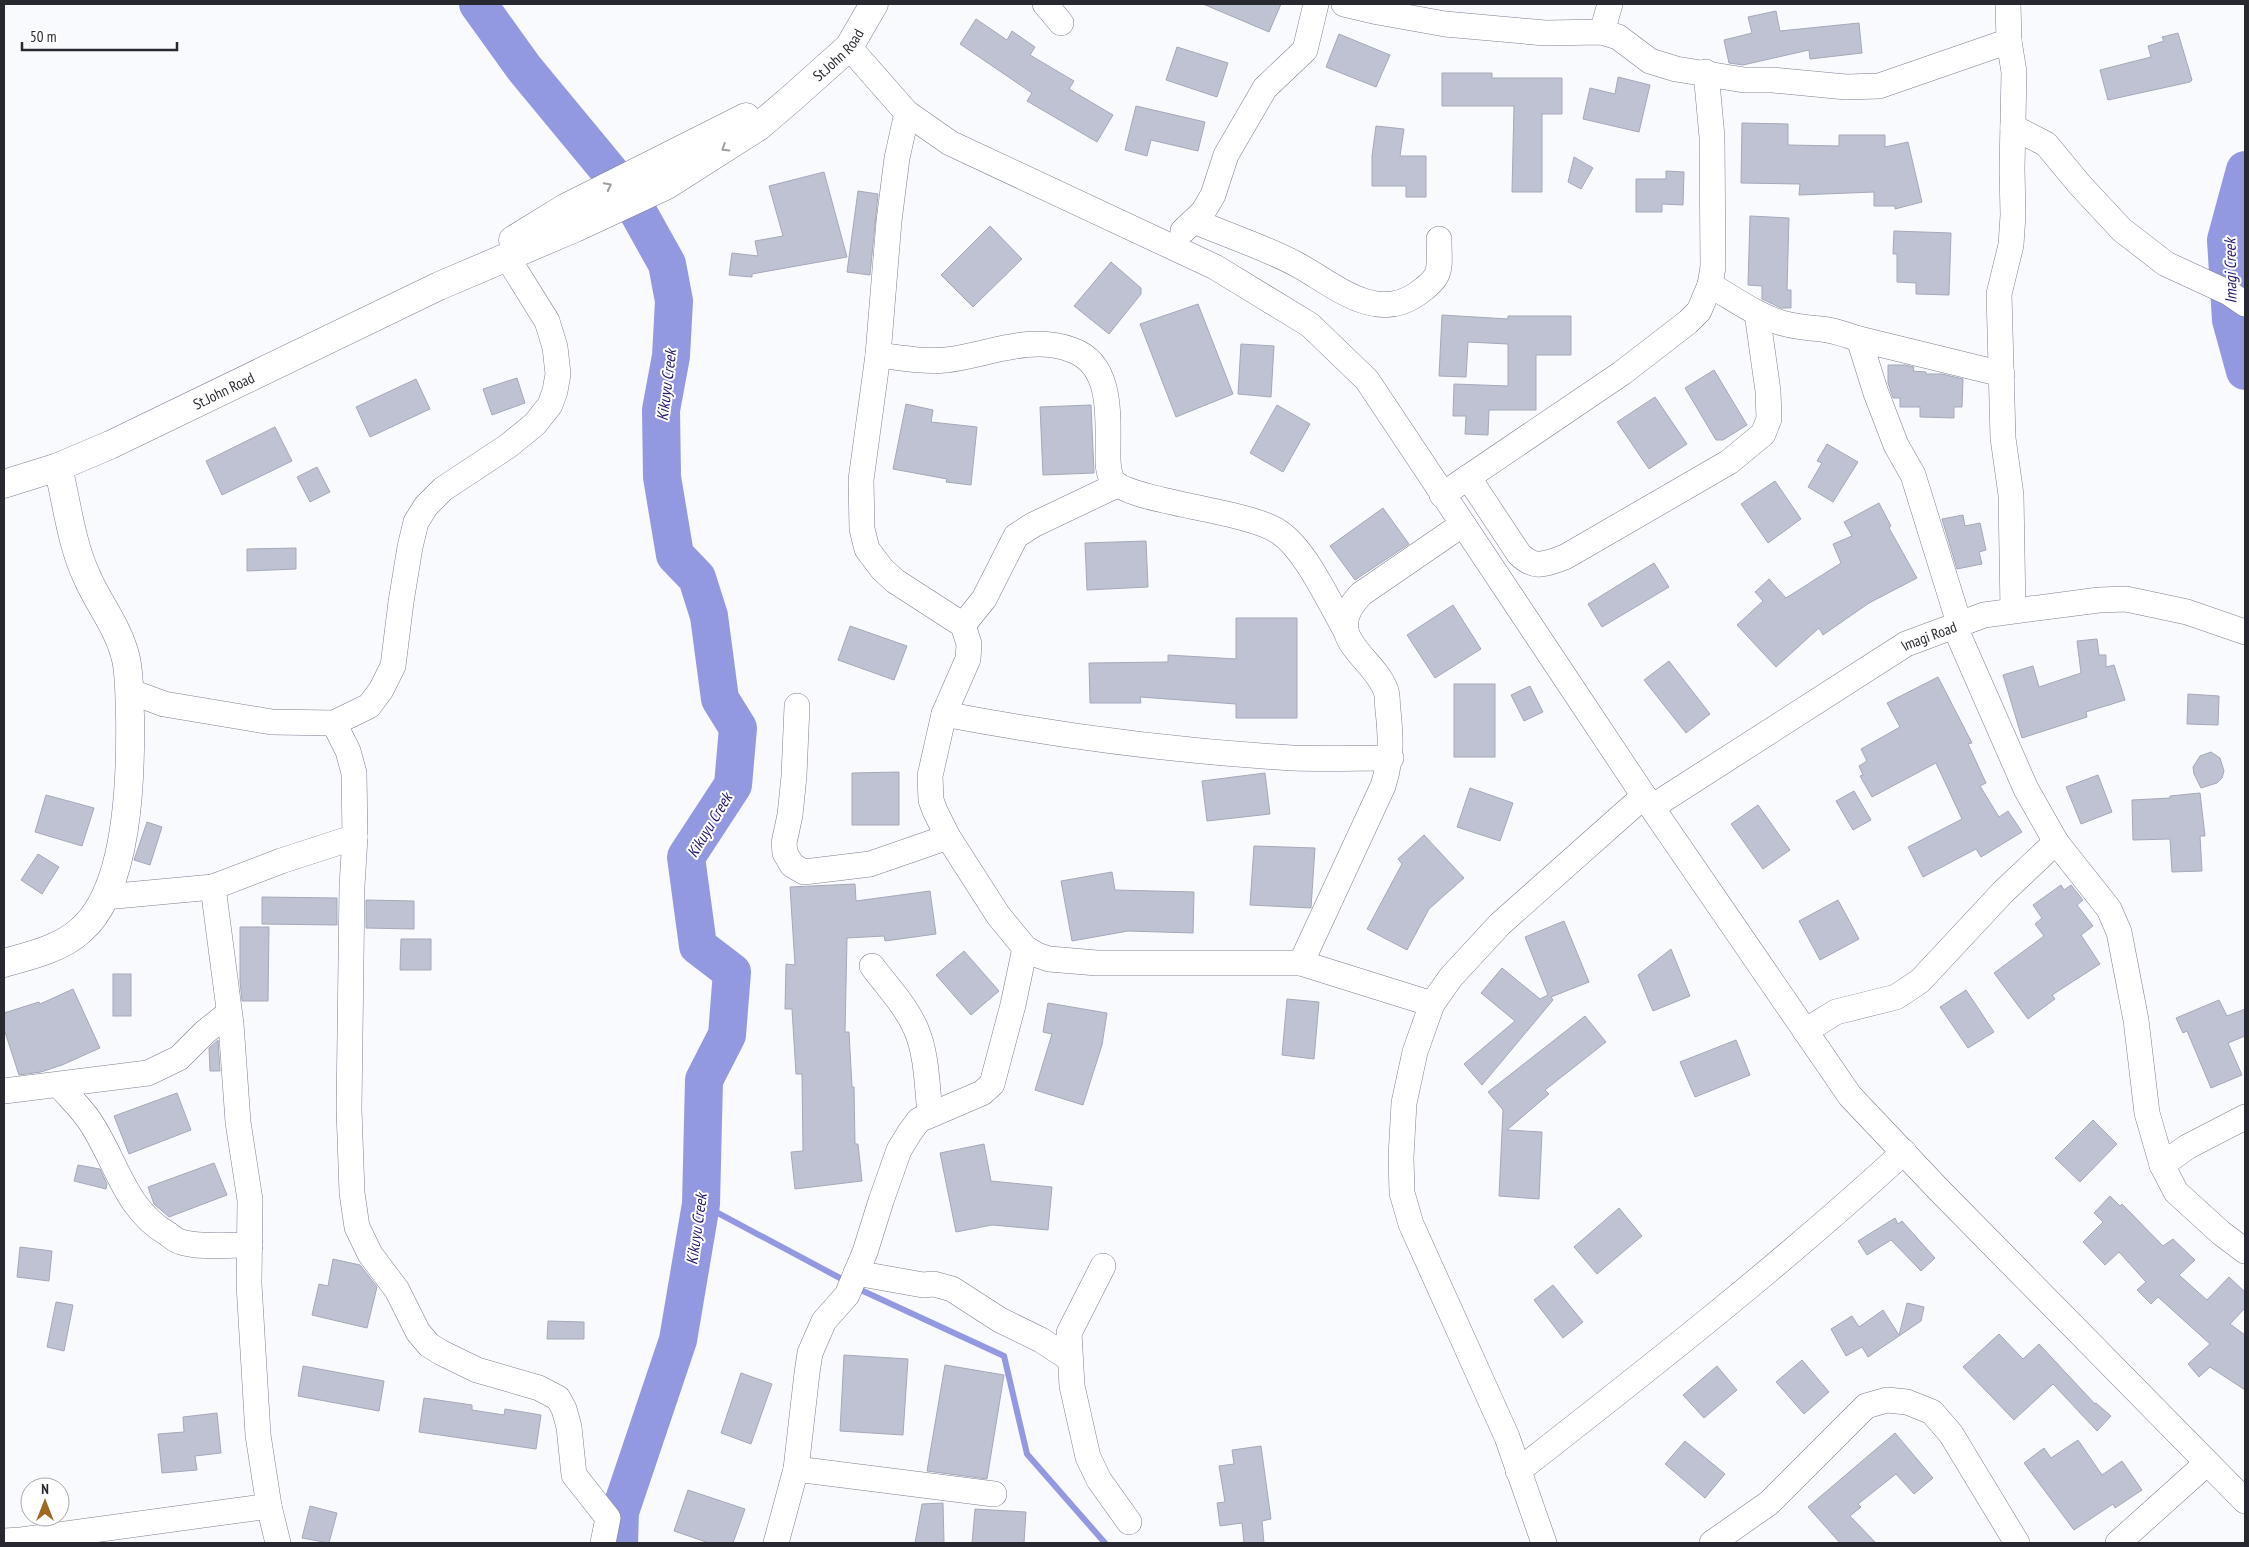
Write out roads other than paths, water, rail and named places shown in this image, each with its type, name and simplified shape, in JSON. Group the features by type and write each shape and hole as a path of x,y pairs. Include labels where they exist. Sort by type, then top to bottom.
{"street":[{"name":"St.John Road","path":"570,218 661,173 747,116 792,98 849,47 874,4"},
{"path":"1045,4 1061,24"},
{"path":"1169,245 1203,212 1213,195 1226,155 1265,88 1305,50 1316,4"},
{"path":"1344,4 1445,24 1546,33 1602,32 1618,38 1650,61 1676,69 1706,72 1744,80 1773,80 1846,88 1880,86 2009,41"},
{"path":"1602,32 1610,4"},
{"path":"2008,4 2009,41 2014,72 2013,216 2011,245 1999,294 2004,438 2011,495 2013,610"},
{"path":"849,47 907,113 950,143 1215,267 1310,325 1367,380 1648,802 1850,1096 2245,1501"},
{"path":"1442,495 1622,373 1669,338 1699,311 1710,285 1713,267 1712,137 1706,72"},
{"path":"907,113 897,158 889,221 878,355 861,480 862,529 867,549 882,569 895,581 963,625 969,644 968,659 944,714 932,760 929,787 935,811 948,837 998,915 1025,948 1037,955 1049,959 1087,962 1300,963 1432,1004"},
{"path":"2013,128 2046,144 2080,185 2122,230 2166,264 2229,293 2245,304"},
{"path":"439,286 507,257 570,218"},
{"path":"439,286 570,218"},
{"path":"1194,221 1295,263 1340,291 1361,301 1386,306 1412,298 1434,282 1439,270 1439,239"},
{"path":"129,691 164,704 272,722 334,723 369,706 381,690 393,666 410,547 416,522 426,506 443,489 508,446 535,424 550,405 556,391 558,374 555,347 547,320 507,257"},
{"path":"1710,285 1758,313 1780,323 1806,329 1822,329 2002,374"},
{"name":"St.John Road","path":"4,484 58,467 110,445 439,286"},
{"path":"1468,477 1519,554 1527,562 1536,565 1547,564 1565,557 1729,462 1763,434 1769,419 1768,391 1758,313"},
{"path":"1858,339 1893,436 1913,475 1957,624 2026,789 2056,842 2109,909 2119,932 2136,1020 2147,1113 2162,1165 2176,1192 2221,1233 2245,1251"},
{"path":"878,355 921,361 944,360 1007,347 1045,344 1075,351 1094,366 1105,389 1108,409 1108,471 1116,485 1138,494 1252,519 1278,531 1297,548 1346,631 1349,642 1386,691 1391,758 1383,786 1300,963"},
{"path":"4,963 38,953 65,941 81,931 105,897 114,873 127,807 131,764 128,670 124,649 112,620 87,578 78,553 58,467"},
{"path":"963,625 984,599 1010,544 1016,536 1033,525 1116,485"},
{"path":"1346,631 1350,610 1361,594 1463,524"},
{"name":"Imagi Road","path":"1544,1543 1507,1437 1411,1224 1402,1193 1400,1158 1404,1103 1415,1052 1432,1004 1450,977 1500,924 1648,802 1906,644 1984,615 2099,600 2126,599 2187,612 2245,632"},
{"path":"797,706 794,776 790,815 784,842 785,853 792,866 804,872 870,864 948,837"},
{"path":"944,714 1035,731 1202,750 1294,758 1391,758"},
{"path":"334,723 348,751 354,773 355,837 352,886 349,1108 352,1193 358,1227 370,1254 397,1290 418,1332 429,1345 477,1370 539,1388 558,1398 570,1427 574,1475 608,1518 603,1543"},
{"path":"105,897 212,887 281,861 355,837"},
{"path":"1806,1031 1836,1012 1896,997 1920,981 1998,898 2056,842"},
{"path":"212,887 229,1013 238,1122 250,1200 248,1284 258,1435 269,1506 278,1543"},
{"path":"776,1543 796,1469 810,1353 824,1321 847,1295 866,1252 880,1201 899,1150 919,1120 930,1113 982,1094 992,1084 1013,1006 1025,948"},
{"path":"872,966 909,1015 917,1031 923,1058 930,1113"},
{"path":"4,1091 148,1073 179,1058 205,1032 229,1013"},
{"path":"59,1085 88,1119 107,1151 124,1188 144,1216 162,1231 181,1242 212,1245 250,1245"},
{"path":"2162,1165 2187,1147 2245,1117"},
{"path":"1518,1471 1677,1348 1829,1220 1904,1152"},
{"path":"1103,1266 1069,1333 1072,1386 1088,1457 1099,1480 1129,1522"},
{"path":"856,1273 923,1285 934,1284 952,1289 1000,1320 1041,1340 1070,1359"},
{"path":"1712,1543 1769,1502 1866,1406 1887,1400 1906,1402 1932,1412 1951,1434 2017,1543"},
{"path":"2118,1543 2207,1463"},
{"path":"796,1469 994,1494"},
{"path":"4,1541 269,1506"}],"waterway":[{"name":"Kikuyu Creek","path":"478,4 524,68 610,172 638,212 667,264 674,301 671,356 661,410 662,477 675,555 697,578 709,616 720,699 738,728 733,785 686,857 698,946 732,972 727,1035 704,1080 701,1204 678,1340 620,1512 619,1543"},
{"name":"Imagi Creek","path":"2245,170 2226,240 2231,320 2245,371"},
{"path":"701,1204 840,1278"},
{"path":"863,1291 1004,1356 1027,1454 1105,1543"}]}
